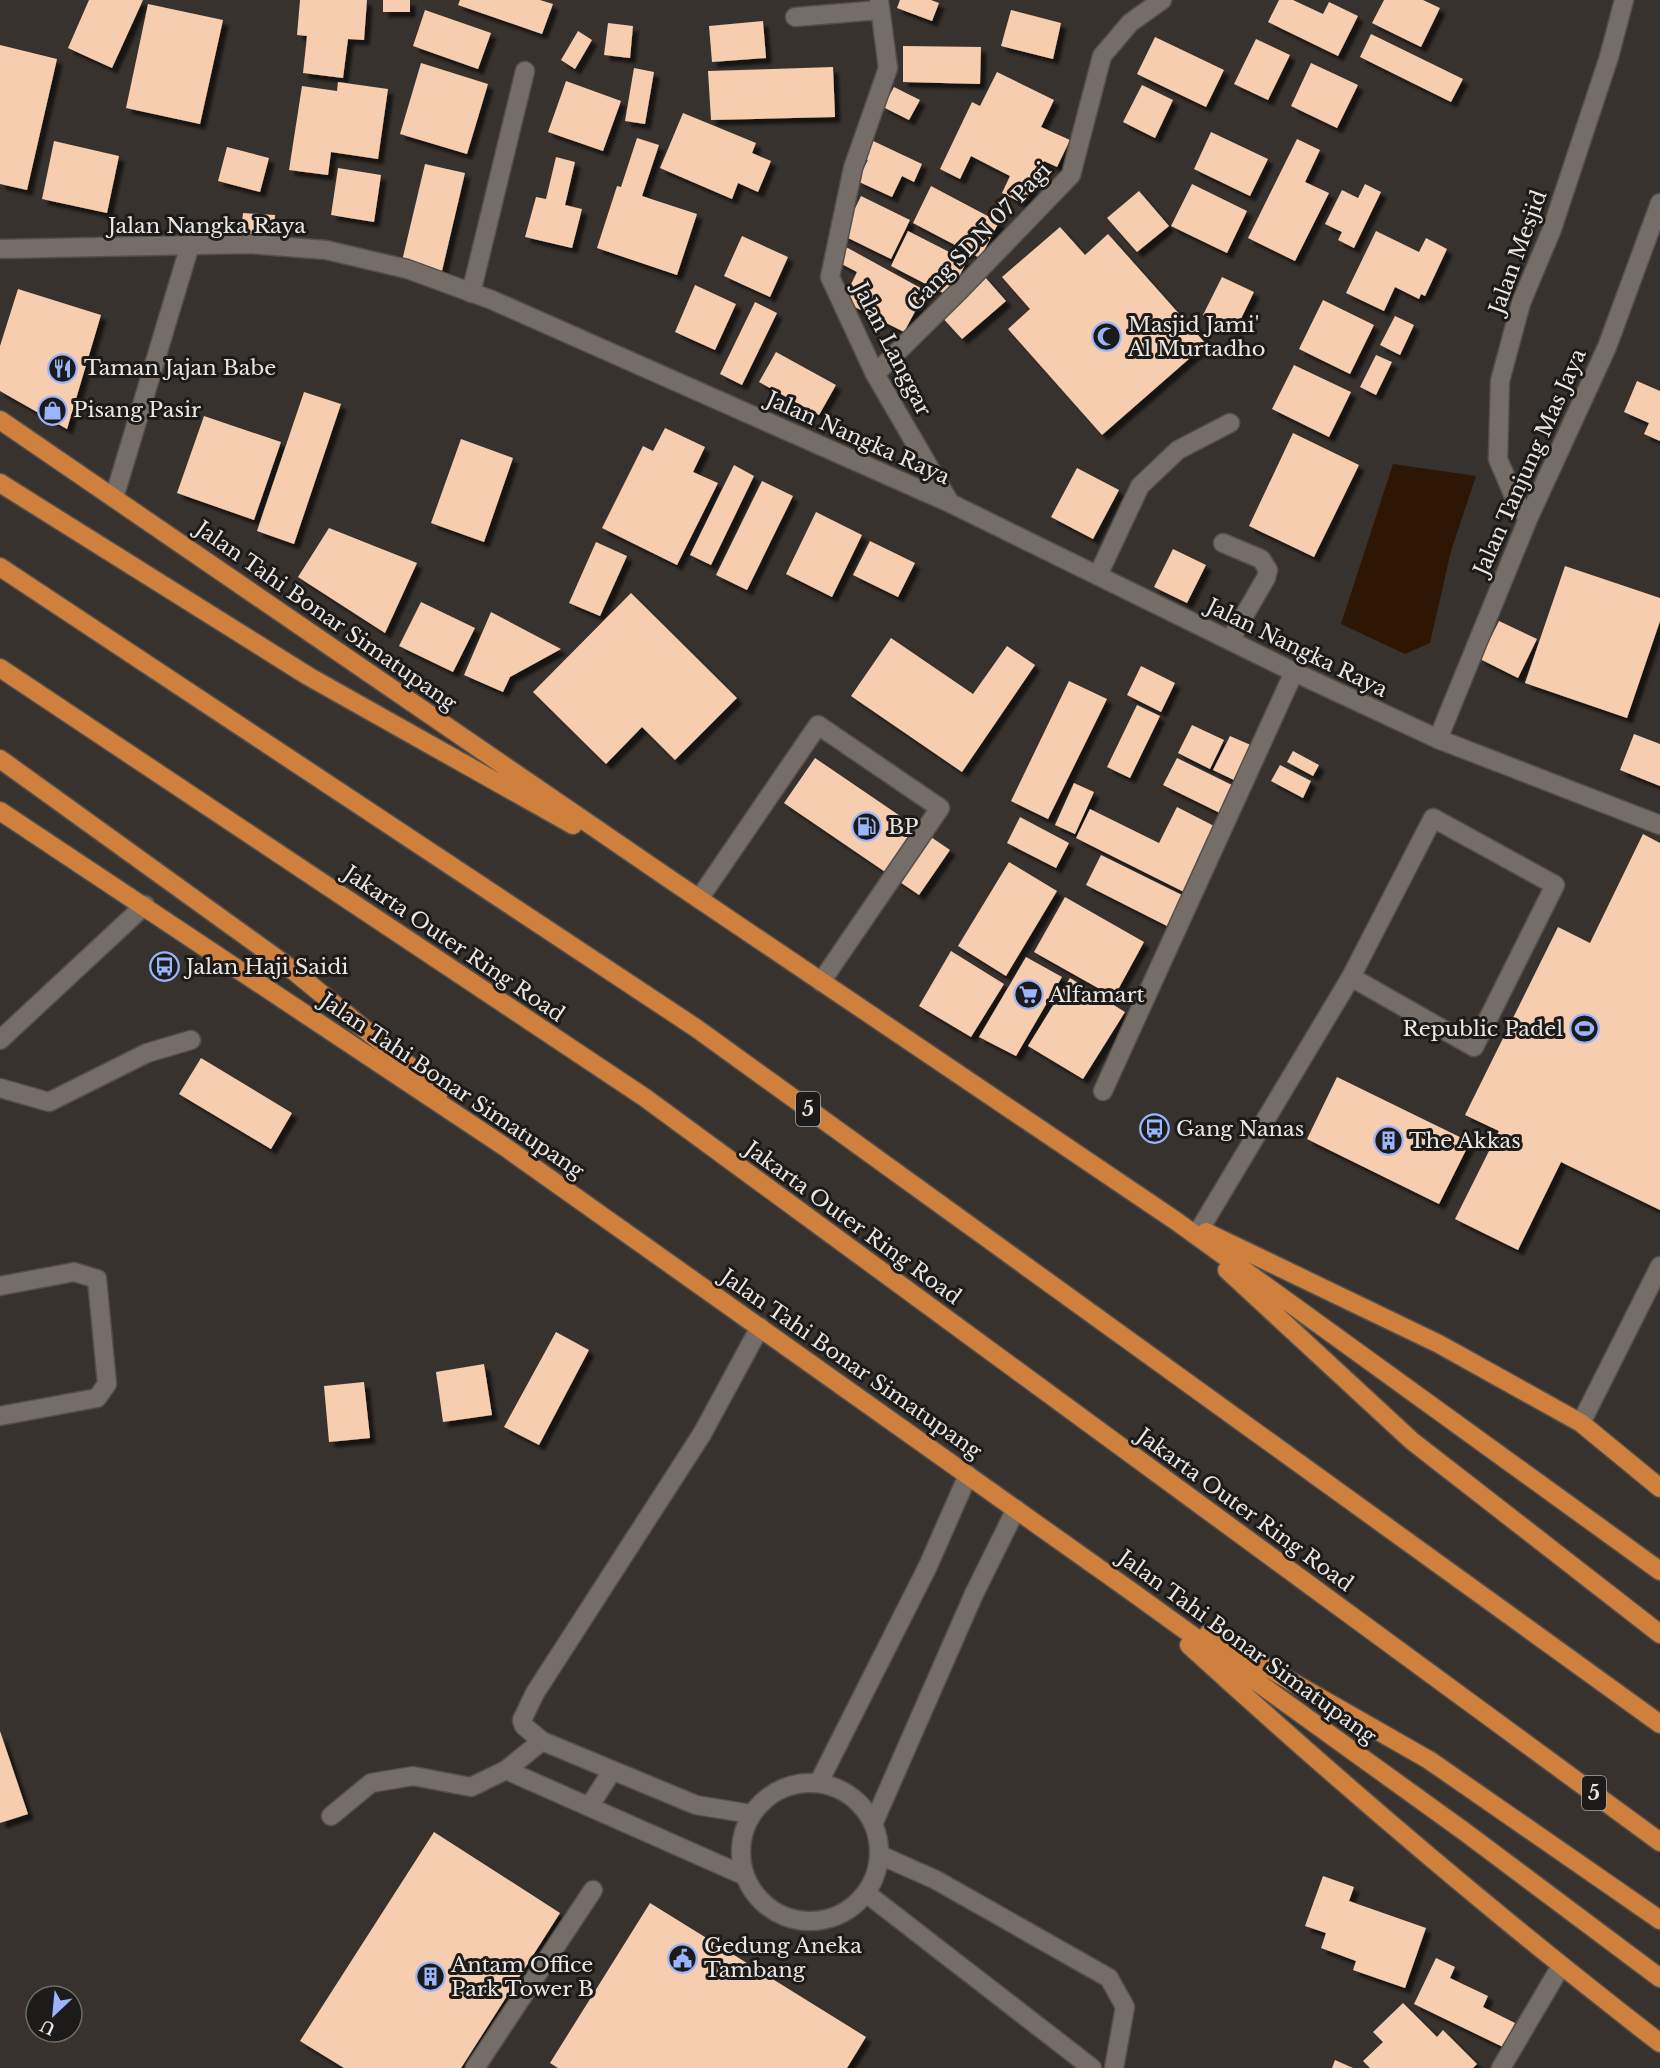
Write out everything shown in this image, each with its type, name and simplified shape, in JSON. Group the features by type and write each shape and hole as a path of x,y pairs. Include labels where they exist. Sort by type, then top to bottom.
{"highway":[{"name":"Jalan Tahi Bonar Simatupang","path":"0,420 668,878 1176,1221 1660,1571"},
{"path":"0,483 308,676 668,878"},
{"name":"5","path":"0,567 696,1028 1598,1677 1660,1724"},
{"name":"Jakarta Outer Ring Road","path":"0,668 644,1097 1660,1842"},
{"path":"0,759 290,968 505,1147"},
{"name":"Jalan Tahi Bonar Simatupang","path":"0,811 145,905 505,1147 1128,1589 1465,1832 1660,1978"},
{"path":"1176,1221 1200,1229 1439,1344 1581,1423 1660,1488"},
{"path":"1176,1221 1412,1441 1660,1634"},
{"path":"1128,1589 1429,1760 1660,1920"},
{"path":"1128,1589 1318,1762 1561,1966 1660,2043"}],"street":[{"name":"Gang SDN 07 Pagi","path":"875,374 1071,175 1101,56 1130,23 1162,0"},
{"name":"Jalan Mesjid","path":"1528,519 1516,501 1498,459 1500,381 1521,303 1552,229 1605,68 1624,0"},
{"name":"Jalan Langgar","path":"880,5 888,68 853,168 830,277 875,374 950,503"},
{"path":"795,17 880,5"},
{"path":"471,293 525,70"},
{"name":"Jalan Tanjung Mas Jaya","path":"1438,739 1528,519 1607,347 1660,205"},
{"name":"Jalan Nangka Raya","path":"0,249 249,244 326,250 407,269 471,293 950,503 1294,672 1438,739 1660,825"},
{"path":"114,498 190,245"},
{"path":"1098,575 1140,486 1178,450 1230,423"},
{"path":"1223,543 1261,559 1268,570 1266,578 1230,640"},
{"path":"1103,1091 1294,672"},
{"path":"699,899 818,725 940,808 821,982"},
{"path":"1200,1229 1351,977 1433,818 1555,885 1474,1047 1351,977"},
{"path":"0,1040 145,905"},
{"path":"0,1088 49,1102 147,1053 192,1040"},
{"path":"1581,1423 1660,1266"},
{"path":"0,1286 74,1272 97,1279 107,1384 97,1398 0,1416"},
{"path":"751,1814 696,1805 612,1771 542,1742 524,1726 522,1720 535,1693 702,1434 760,1327"},
{"path":"819,1782 928,1566 968,1475"},
{"path":"874,1822 974,1594 1016,1509"},
{"path":"332,1816 371,1783 413,1776 471,1787 506,1770 542,1742"},
{"path":"506,1770 743,1875"},
{"path":"589,1807 612,1771"},
{"path":"819,1782 841,1789 860,1803 874,1822 880,1855 866,1893 851,1910 821,1922 789,1919 761,1902 743,1875 740,1844 751,1814 768,1795 792,1784 819,1782"},
{"path":"880,1855 936,1880 1108,1978 1125,2007 1114,2068"},
{"path":"475,2068 593,1890"},
{"path":"866,1893 1092,2068"},
{"path":"1501,2068 1561,1966"}],"shaded area":[{"path":"1393,464 1476,476 1451,551 1430,643 1405,654 1341,624"}],"building":[{"path":"89,0 143,0 112,68 68,48"},
{"path":"300,0 367,0 364,40 348,39 343,78 303,73 307,36 297,35"},
{"path":"383,0 410,0 410,12 383,12"},
{"path":"460,0 540,0 553,4 542,34 458,5"},
{"path":"900,0 931,0 939,3 932,21 897,8"},
{"path":"1279,0 1293,0 1323,14 1329,2 1358,16 1338,56 1268,22"},
{"path":"1384,0 1423,0 1440,8 1421,47 1372,23"},
{"path":"148,4 223,20 200,124 126,108"},
{"path":"425,10 491,33 478,69 413,46"},
{"path":"1011,10 1061,23 1053,59 1001,46"},
{"path":"763,21 766,58 712,62 709,26"},
{"path":"608,23 633,26 630,58 604,55"},
{"path":"578,31 592,40 575,69 561,60"},
{"path":"1371,34 1463,79 1451,102 1360,57"},
{"path":"1155,37 1224,70 1206,107 1137,74"},
{"path":"1256,39 1290,55 1268,100 1234,84"},
{"path":"0,45 57,59 27,190 0,184"},
{"path":"903,46 981,47 980,84 903,82"},
{"path":"421,63 488,84 467,154 400,134"},
{"path":"1311,63 1358,85 1337,128 1291,106"},
{"path":"833,67 835,117 711,120 708,71"},
{"path":"634,68 654,72 645,124 625,121"},
{"path":"997,72 1054,100 1041,127 1070,140 1057,167 1044,161 1024,204 1002,193 1010,176 971,156 960,179 940,169 972,102 980,106"},
{"path":"566,81 621,101 603,151 548,132"},
{"path":"338,82 388,89 378,159 331,152 328,175 289,170 302,86 337,91"},
{"path":"1142,85 1173,100 1155,138 1123,122"},
{"path":"894,87 920,100 909,120 883,107"},
{"path":"683,113 756,143 752,153 771,161 758,192 738,183 732,199 660,168"},
{"path":"1211,132 1268,159 1250,196 1194,169"},
{"path":"637,138 659,145 642,196 697,214 677,275 597,248 617,186 621,187"},
{"path":"869,139 922,164 914,182 902,176 892,197 857,181 868,160 860,156"},
{"path":"1297,139 1320,150 1305,182 1329,193 1295,261 1248,238"},
{"path":"54,141 119,156 107,213 42,199"},
{"path":"227,147 269,158 260,192 218,181"},
{"path":"556,157 575,162 565,205 582,209 572,248 525,237 536,197 546,199"},
{"path":"425,164 465,173 442,271 402,261"},
{"path":"338,168 381,175 374,222 331,215"},
{"path":"1192,184 1247,211 1227,253 1171,226"},
{"path":"1365,184 1381,192 1354,248 1338,240 1342,232 1325,224 1342,190 1358,198"},
{"path":"931,186 999,222 980,258 913,223"},
{"path":"1139,191 1169,226 1137,252 1107,218"},
{"path":"861,196 910,220 891,259 842,235"},
{"path":"243,213 275,215 273,244 240,242"},
{"name":"Masjid Jami' Al Murtadho","path":"1060,227 1085,255 1108,234 1206,344 1102,435 1008,329 1030,309 1002,277"},
{"path":"908,231 967,261 949,296 891,266"},
{"path":"1376,231 1419,252 1426,238 1447,249 1425,296 1421,294 1419,299 1395,287 1384,311 1346,293"},
{"path":"742,236 788,257 770,297 724,276"},
{"path":"846,247 926,291 904,332 843,301 857,272 838,262"},
{"path":"984,276 1006,301 962,339 940,315"},
{"path":"1222,277 1254,292 1235,331 1203,315"},
{"path":"695,285 736,304 715,350 675,332"},
{"path":"18,289 101,315 67,429 0,391 0,346"},
{"path":"1323,300 1374,325 1350,374 1299,349"},
{"path":"755,302 777,313 742,385 720,374"},
{"path":"1395,316 1414,325 1400,355 1380,345"},
{"path":"776,352 836,385 819,415 759,382"},
{"path":"1376,355 1392,362 1376,395 1360,387"},
{"path":"1294,365 1351,392 1329,437 1272,409"},
{"path":"1637,381 1660,391 1660,441 1644,434 1649,423 1624,412"},
{"path":"304,392 341,404 294,544 257,531"},
{"path":"204,416 281,442 254,520 177,493"},
{"path":"665,428 705,447 693,472 718,483 677,565 602,528 643,446 653,451"},
{"path":"1293,433 1359,465 1314,557 1249,526"},
{"path":"461,439 513,458 484,542 431,523"},
{"path":"734,465 754,476 711,565 690,555"},
{"path":"1077,468 1119,490 1093,539 1051,517"},
{"path":"762,481 793,496 747,590 716,575"},
{"path":"816,512 862,535 832,597 786,574"},
{"path":"329,528 417,563 385,633 298,577"},
{"path":"870,541 915,563 898,597 853,575"},
{"path":"596,542 627,556 600,616 569,603"},
{"path":"1173,549 1206,565 1187,603 1154,587"},
{"path":"1565,566 1660,598 1660,621 1627,718 1525,683"},
{"path":"631,593 737,698 675,760 642,727 606,764 533,692"},
{"path":"421,602 475,628 453,672 399,646"},
{"path":"491,612 561,649 510,677 503,692 464,675"},
{"path":"1499,621 1537,639 1518,678 1480,659"},
{"path":"891,638 973,694 1007,646 1035,665 962,772 851,696"},
{"path":"1141,666 1175,683 1161,712 1127,695"},
{"path":"1069,681 1107,699 1048,819 1011,801"},
{"path":"1137,705 1160,716 1130,778 1107,767"},
{"path":"1192,725 1224,740 1210,769 1178,753"},
{"path":"1634,734 1660,744 1660,786 1620,770"},
{"path":"1230,736 1253,746 1236,781 1213,770"},
{"path":"1293,751 1319,765 1313,776 1287,762"},
{"name":"BP","path":"815,758 950,850 919,895 784,803"},
{"path":"1177,758 1238,788 1224,815 1163,785"},
{"path":"1280,765 1311,781 1303,798 1271,781"},
{"path":"1074,783 1094,792 1075,834 1055,825"},
{"path":"1177,807 1218,828 1186,893 1076,838 1090,809 1159,843"},
{"path":"1020,817 1069,843 1056,868 1007,843"},
{"name":"Republic Padel","path":"1643,834 1660,843 1660,1210 1561,1162 1518,1250 1455,1219 1499,1131 1465,1115 1558,927 1590,943"},
{"path":"1101,855 1182,895 1167,926 1086,885"},
{"path":"1009,862 1057,891 1006,976 958,946"},
{"path":"1065,897 1144,942 1114,997 1034,952"},
{"path":"951,951 1004,984 971,1037 919,1006"},
{"name":"Alfamart","path":"1026,957 1062,977 1016,1056 979,1037"},
{"path":"1070,978 1125,1012 1083,1079 1028,1046"},
{"path":"201,1058 292,1113 271,1149 179,1094"},
{"name":"The Akkas","path":"1337,1077 1470,1142 1439,1204 1307,1139"},
{"path":"556,1332 589,1350 539,1445 504,1427"},
{"path":"484,1364 492,1415 443,1422 436,1372"},
{"path":"364,1382 370,1438 329,1442 324,1386"},
{"path":"0,1731 28,1814 0,1823"},
{"name":"Antam Office Park Tower B","path":"434,1832 560,1913 461,2068 344,2068 300,2041"},
{"path":"1323,1876 1354,1887 1349,1901 1426,1928 1405,1988 1353,1970 1356,1961 1321,1948 1326,1933 1305,1926"},
{"path":"650,1903 866,2037 847,2068 558,2068 550,2063"},
{"path":"1436,1958 1455,1967 1450,1978 1488,1996 1483,2007 1515,2023 1503,2047 1414,2004"},
{"path":"1403,2003 1437,2037 1443,2030 1477,2064 1473,2068 1370,2068 1363,2061 1383,2042 1373,2032"},
{"path":"1335,2060 1353,2068 1332,2068"}],"place":[{"name":"Masjid Jami' Al Murtadho","path":"1107,337"},
{"name":"Taman Jajan Babe","path":"63,368"},
{"name":"Pisang Pasir","path":"52,410"},
{"name":"BP","path":"867,827"},
{"name":"Jalan Haji Saidi","path":"165,967"},
{"name":"Alfamart","path":"1028,995"},
{"name":"Republic Padel","path":"1584,1029"},
{"name":"Gang Nanas","path":"1155,1129"},
{"name":"The Akkas","path":"1388,1141"},
{"name":"Gedung Aneka Tambang","path":"683,1958"},
{"name":"Antam Office Park Tower B","path":"430,1977"}]}
